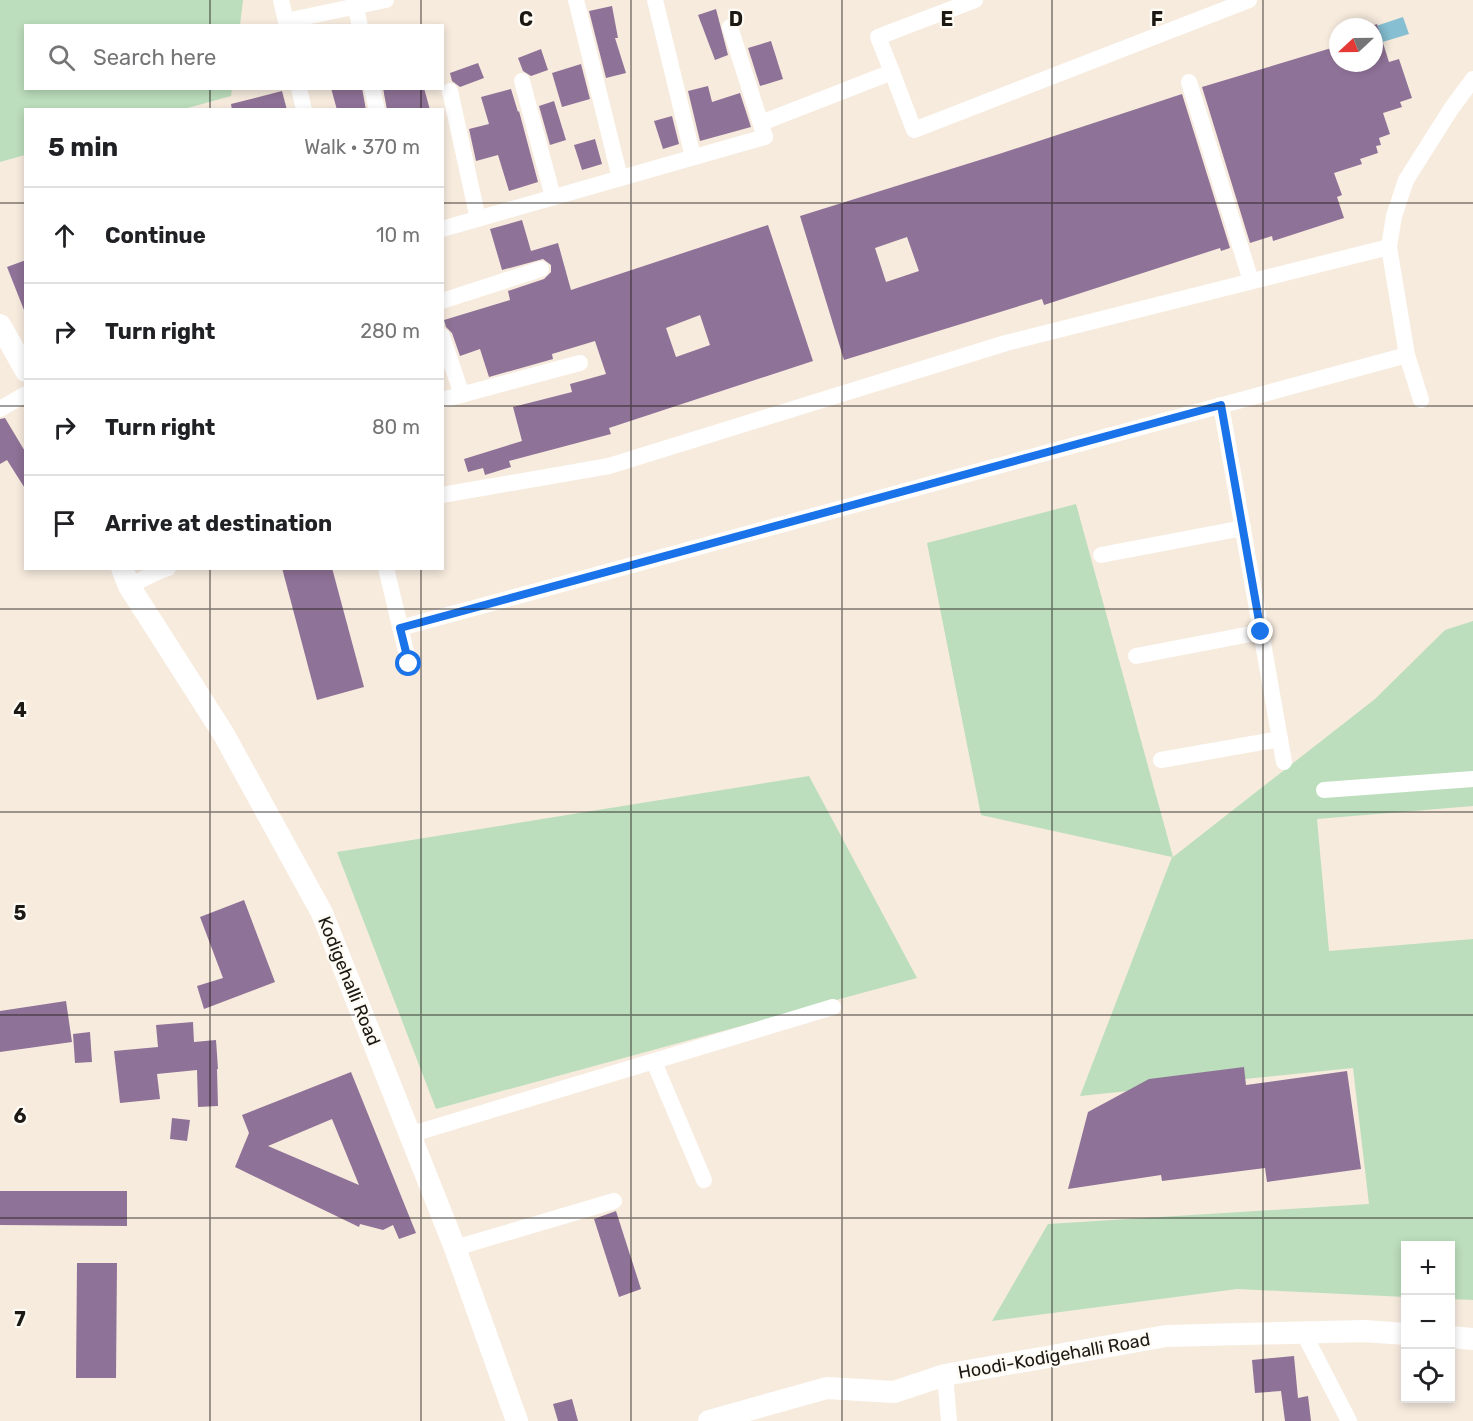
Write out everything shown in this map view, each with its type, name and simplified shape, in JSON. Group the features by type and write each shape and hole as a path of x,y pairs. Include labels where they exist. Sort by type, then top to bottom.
{"street":[{"path":"281,0 286,23 355,3 386,0"},
{"path":"576,0 620,178"},
{"path":"655,0 693,157"},
{"path":"975,0 878,38 914,130 1249,0"},
{"path":"355,3 360,24"},
{"path":"444,228 765,137 730,27"},
{"path":"761,123 892,72"},
{"path":"1421,400 1407,355 1389,247 1394,216 1406,180 1473,79"},
{"path":"522,81 553,197"},
{"path":"1189,82 1251,281"},
{"path":"299,90 304,108"},
{"path":"372,90 377,108"},
{"path":"450,92 478,219"},
{"path":"444,495 609,466 1006,343 1389,247"},
{"path":"444,300 541,269"},
{"path":"0,326 16,356"},
{"path":"444,342 462,395"},
{"path":"400,628 1407,355"},
{"path":"444,400 580,363"},
{"path":"0,409 24,395"},
{"path":"1221,405 1284,762"},
{"path":"1101,555 1243,528"},
{"path":"125,577 163,570"},
{"path":"386,570 409,664"},
{"name":"Kodigehalli Road","path":"125,577 223,733 322,913 455,1248 517,1421"},
{"path":"1136,656 1261,632"},
{"path":"1161,760 1280,739"},
{"path":"1324,790 1473,779"},
{"path":"410,1135 833,1007"},
{"path":"654,1062 704,1180"},
{"path":"455,1248 614,1201"},
{"name":"Hoodi-Kodigehalli Road","path":"709,1421 827,1388 894,1392 945,1376 1166,1336 1364,1330 1401,1334"},
{"path":"1303,1332 1349,1421"},
{"path":"1455,1337 1473,1339"},
{"path":"945,1376 949,1421"}],"green space":[{"path":"0,0 243,0 240,24 24,24 24,90 232,90 231,96 188,108 24,108 24,155 0,162"},
{"path":"1076,504 1173,857 1375,699 1445,630 1473,621 1473,806 1317,819 1329,951 1473,939 1473,1300 1455,1299 1455,1241 1401,1241 1401,1297 1237,1289 992,1321 1048,1224 1369,1204 1353,1068 1080,1096 1172,857 981,815 927,543"},
{"path":"809,776 917,978 436,1109 337,852"}],"water":[{"path":"1403,17 1409,34 1383,42 1383,24"}],"building":[{"path":"612,6 618,38 615,38 626,73 606,78 589,11"},
{"path":"716,9 728,55 715,60 698,15"},
{"path":"771,41 783,79 760,86 748,48"},
{"path":"1383,43 1389,62 1399,59 1412,98 1400,102 1402,107 1383,113 1390,134 1379,138 1381,145 1376,146 1378,153 1360,159 1362,164 1334,173 1342,195 1337,197 1344,218 1273,241 1272,236 1250,243 1202,87 1329,49 1329,72 1383,72"},
{"path":"541,49 548,70 531,76 523,71 518,58"},
{"path":"478,63 484,78 460,87 452,81 450,73"},
{"path":"581,64 590,99 562,107 552,73"},
{"path":"708,86 712,102 740,93 751,127 700,141 688,91"},
{"path":"511,89 538,182 509,191 498,155 476,161 469,129 489,124 481,97"},
{"path":"332,90 362,90 366,108 336,108"},
{"path":"383,90 425,90 429,108 387,108"},
{"path":"282,91 286,108 232,108 231,104"},
{"path":"1182,94 1230,248 1221,251 1220,248 1044,305 1042,299 844,360 800,216","holes":["907,237 919,271 886,282 875,248"]},
{"path":"554,101 566,140 550,145 539,106"},
{"path":"672,116 679,144 663,149 654,121"},
{"path":"595,139 602,164 582,170 574,145"},
{"path":"522,220 531,251 558,243 571,290 768,225 813,361 609,428 611,434 509,461 511,467 485,475 483,468 468,472 464,459 522,441 513,407 572,392 570,384 606,374 595,341 552,354 553,359 489,377 480,349 460,356 452,333 446,327 444,320 510,300 508,291 544,279 551,272 551,265 543,259 502,270 490,229","holes":["700,315 710,345 676,357 666,328"]},
{"path":"24,261 24,310 7,267"},
{"path":"5,418 24,450 24,487 7,460 0,464 0,419"},
{"path":"283,570 333,570 364,687 317,700"},
{"path":"244,900 275,982 204,1009 197,986 223,978 200,917"},
{"path":"66,1001 72,1042 0,1052 0,1011"},
{"path":"193,1022 194,1042 216,1040 218,1106 198,1107 197,1070 157,1074 160,1099 120,1103 114,1051 158,1047 156,1025"},
{"path":"90,1032 92,1062 75,1063 73,1034"},
{"path":"1244,1067 1246,1085 1347,1071 1361,1169 1267,1182 1265,1168 1162,1181 1161,1175 1068,1189 1088,1112 1149,1079"},
{"path":"351,1072 416,1233 399,1239 393,1225 383,1230 360,1224 359,1227 235,1167 249,1133 242,1115","holes":["332,1119 359,1185 268,1146"]},
{"path":"172,1118 190,1120 187,1141 170,1139"},
{"path":"0,1191 127,1191 127,1226 0,1225"},
{"path":"616,1211 641,1289 619,1297 594,1219"},
{"path":"77,1263 117,1263 116,1378 76,1378"},
{"path":"1294,1356 1298,1398 1308,1396 1311,1421 1285,1421 1281,1391 1255,1393 1252,1360"},
{"path":"572,1399 578,1421 558,1421 553,1404"}],"route":[{"path":"409,664 400,628 1221,405 1261,632"}]}
